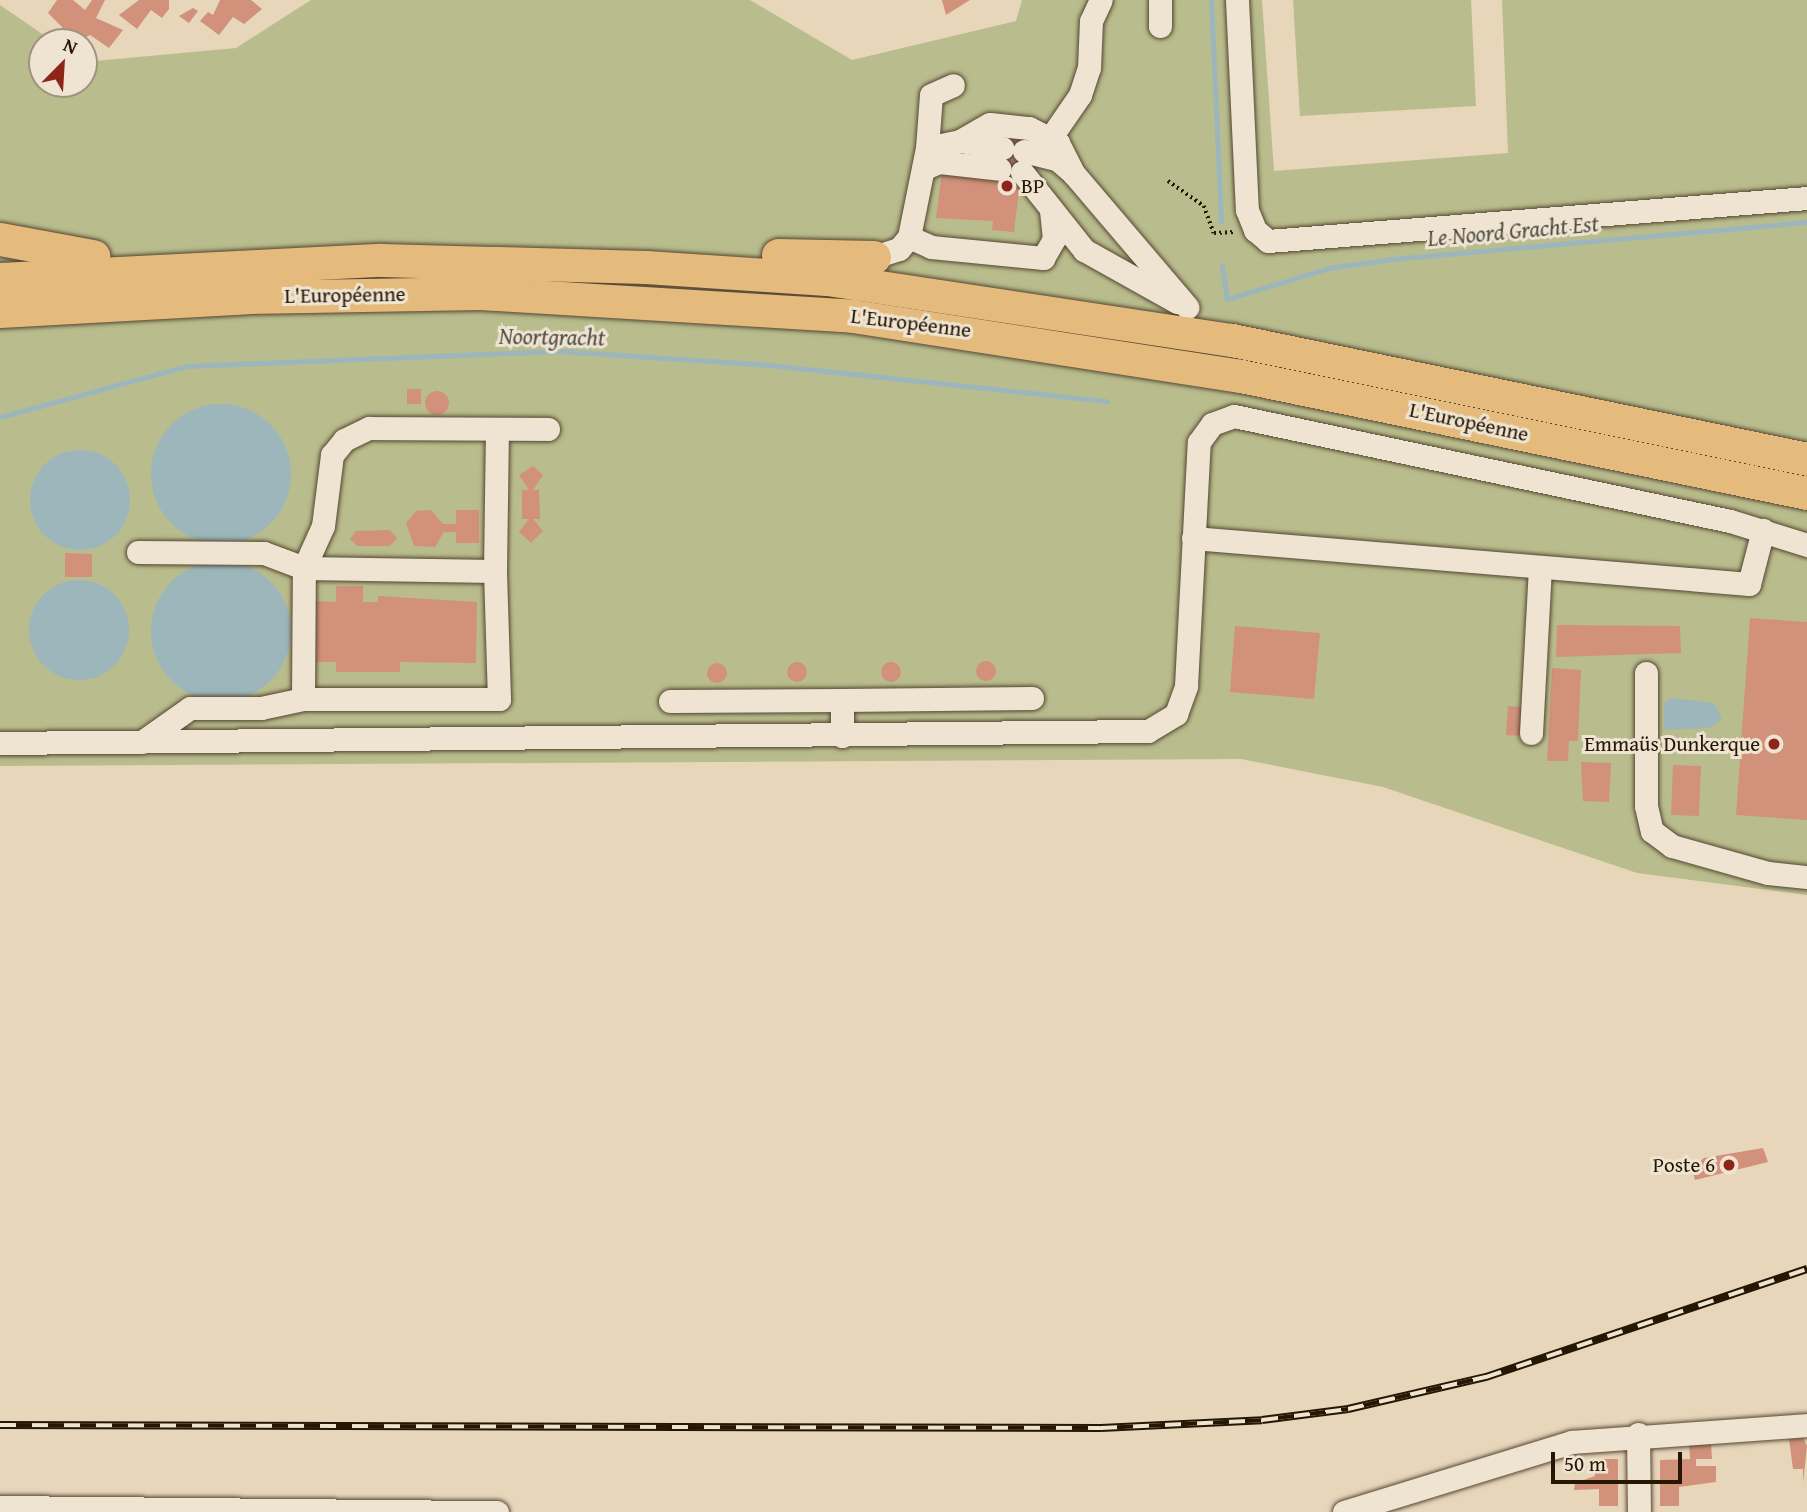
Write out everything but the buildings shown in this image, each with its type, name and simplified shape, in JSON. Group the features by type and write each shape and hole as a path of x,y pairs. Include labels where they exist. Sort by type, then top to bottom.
{"highway":[{"path":"0,239 89,256 204,251 352,261"},
{"path":"493,262 639,251 874,257"},
{"name":"L'Européenne","path":"0,279 352,261 493,262 827,279 1252,344 1807,459"},
{"name":"L'Européenne","path":"0,312 417,293 785,309 1098,350 1807,493"},
{"path":"1187,307 1231,324 1252,344"},
{"path":"1629,455 1807,505"}],"street":[{"path":"1051,137 1080,95 1081,40 1101,0"},
{"path":"1237,0 1247,210 1255,230 1268,241 1290,243 1807,198"},
{"path":"874,257 899,249 909,237 925,158 931,95 953,85"},
{"path":"925,158 989,124 1051,137 1074,174"},
{"path":"960,141 1012,160 1084,250 1187,307"},
{"path":"925,158 939,162 1057,159 1114,215 1187,307"},
{"path":"909,237 931,247 1043,258 1054,239 1051,209"},
{"path":"1084,250 1101,234 1114,215"},
{"path":"0,743 1127,734 1164,725 1186,686 1199,442 1217,421 1243,416 1763,530 1807,545"},
{"path":"303,699 304,568 323,526 331,456 344,440 369,428 548,429"},
{"path":"142,742 190,708 261,708 303,699 499,699 495,571 497,429"},
{"path":"1193,538 1749,584 1763,530"},
{"path":"138,552 264,553 304,568 495,571"},
{"path":"1531,733 1540,568"},
{"path":"1646,673 1646,806 1652,831 1672,846 1756,870 1807,877"},
{"path":"670,701 1032,698"},
{"path":"842,700 842,736"},
{"path":"1344,1512 1559,1445 1638,1434 1807,1424"},
{"path":"1638,1434 1639,1512"},
{"path":"0,1507 497,1512"}],"path":[{"path":"1168,181 1204,206 1214,233 1255,230"}],"green space":[{"path":"311,0 750,0 852,60 1016,21 1022,0 1262,0 1274,171 1508,153 1502,0 1807,0 1807,895 1637,873 1383,787 1241,759 0,766 0,5 34,28 28,28 28,98 98,98 98,61 236,48"},
{"path":"1293,0 1471,0 1476,106 1300,116"}],"water":[{"path":"221,404 248,409 271,424 286,447 291,474 286,501 271,524 248,539 221,544 194,539 171,524 156,501 151,474 156,447 171,424 194,409"},
{"path":"80,450 99,454 115,465 126,481 130,500 126,519 115,535 99,546 80,550 61,546 45,535 34,519 30,500 34,481 45,465 61,454"},
{"path":"221,561 248,566 270,582 286,604 291,631 286,658 270,680 248,696 221,701 194,696 172,680 156,658 151,631 156,604 172,582 194,566"},
{"path":"79,580 98,584 114,595 125,611 129,630 125,649 114,665 98,676 79,680 60,676 44,665 33,649 29,630 33,611 44,595 60,584"},
{"path":"1672,698 1714,703 1722,719 1709,728 1664,730 1664,703"}],"waterway":[{"path":"1211,0 1221,222"},
{"name":"Le Noord Gracht Est","path":"1222,265 1227,299 1329,268 1392,259 1807,222"},
{"name":"Noortgracht","path":"0,417 187,366 559,351 769,365 1107,401"}],"railway":[{"path":"0,1425 1101,1428 1262,1420 1348,1409 1486,1377 1807,1269"}],"place":[{"name":"BP","path":"1007,186"},
{"name":"Emmaüs Dunkerque","path":"1774,744"},
{"name":"Poste 6","path":"1729,1165"}]}
